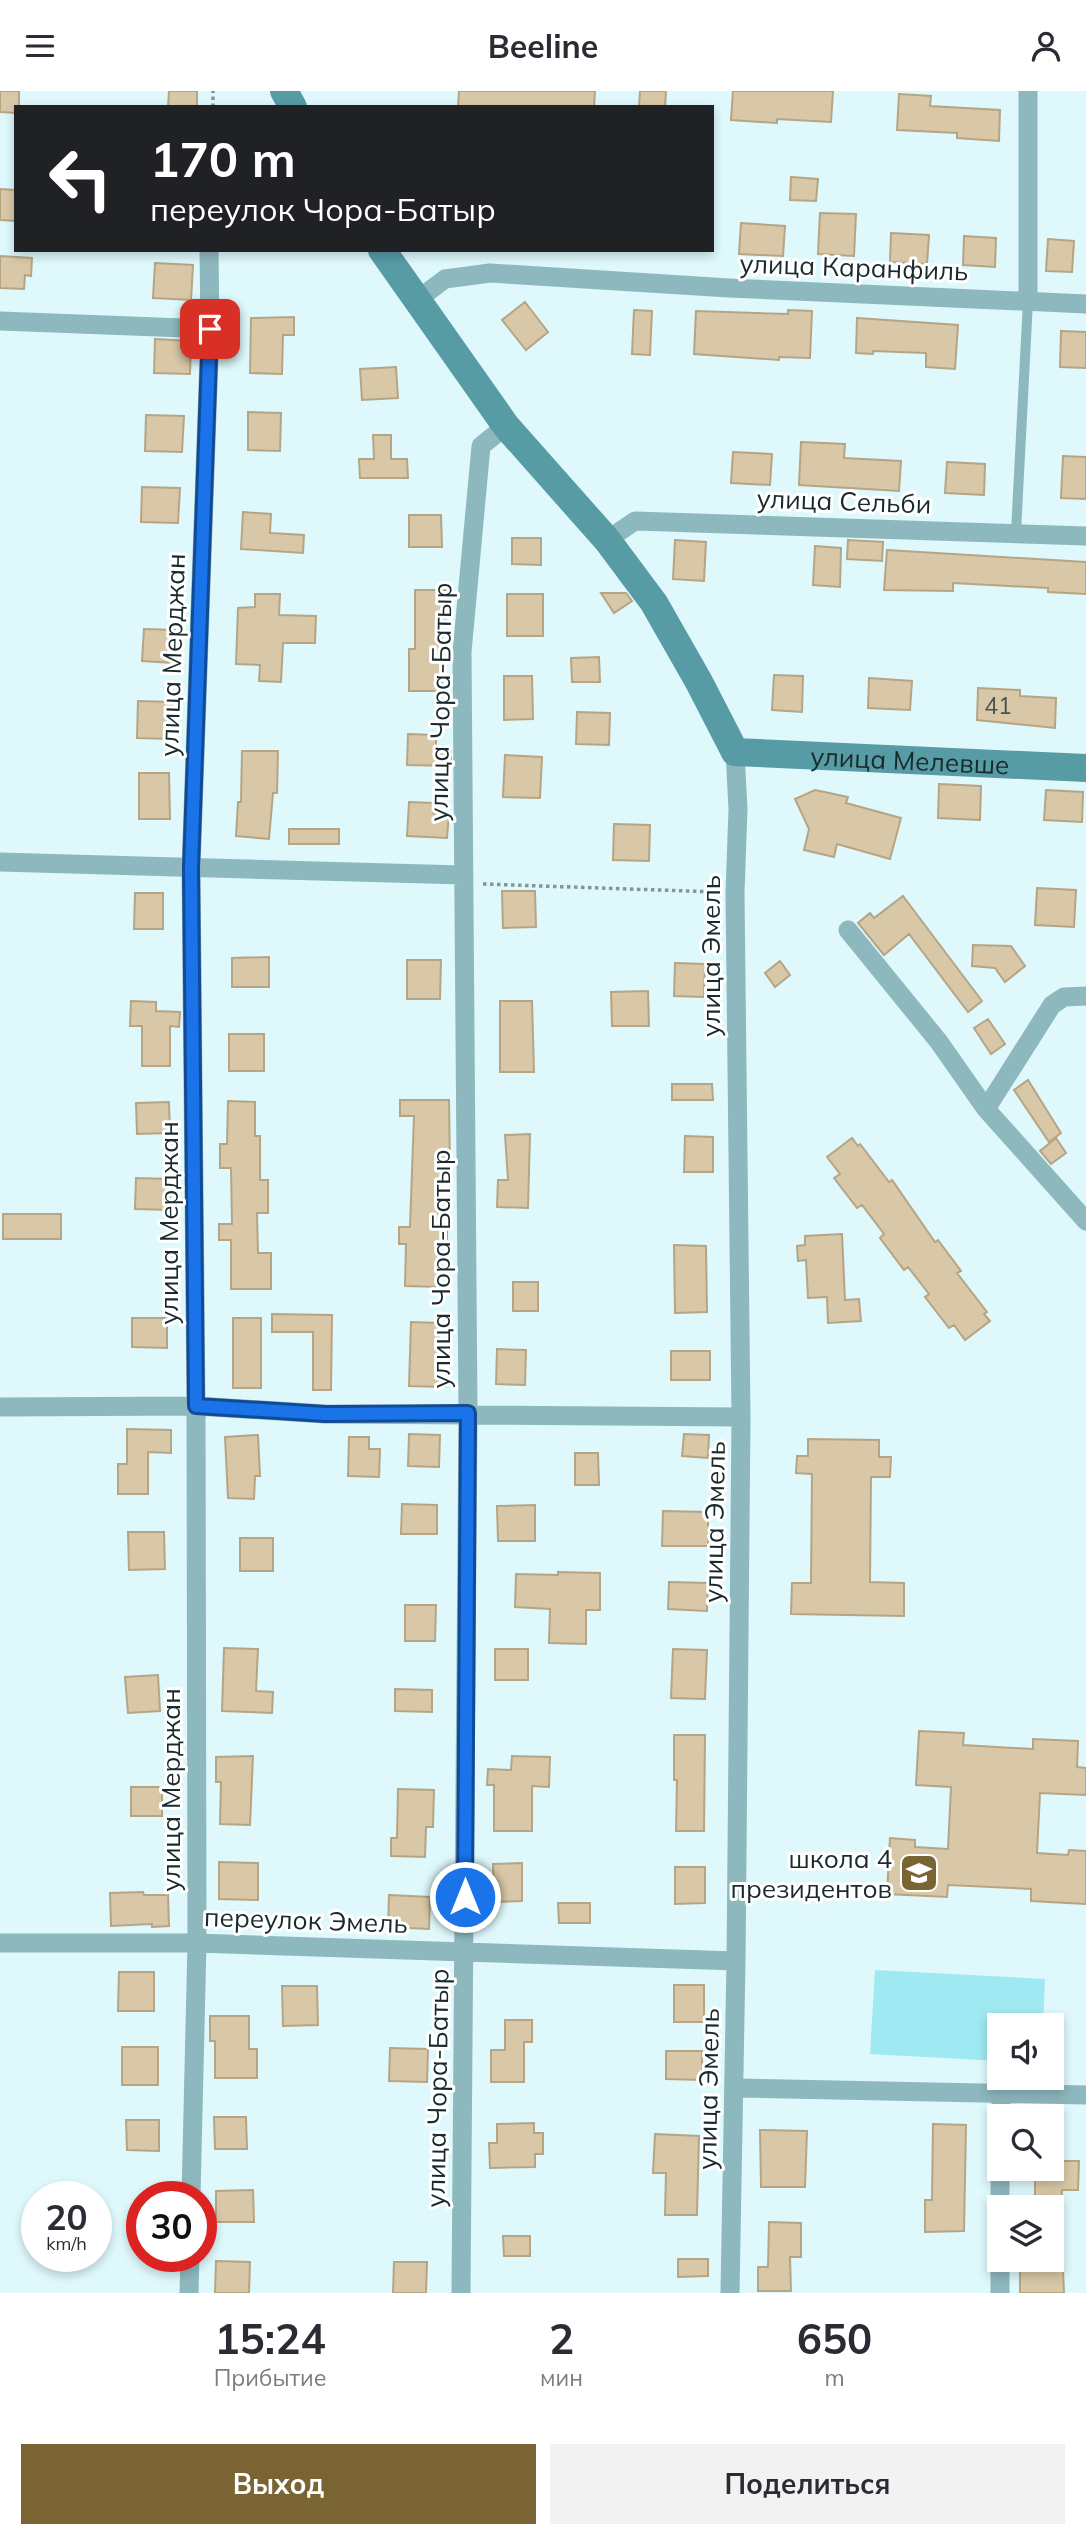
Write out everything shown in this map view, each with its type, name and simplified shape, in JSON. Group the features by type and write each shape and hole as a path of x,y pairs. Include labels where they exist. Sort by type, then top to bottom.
{"street":[{"path":"1028,91 1028,300"},
{"name":"улица Мерджан","path":"191,2181 197,1943 191,868 210,329 209,252"},
{"path":"383,252 506,426 607,540 654,603 735,752"},
{"name":"улица Каранфиль","path":"416,300 445,279 490,273 729,288 1086,304"},
{"path":"0,321 210,329"},
{"name":"улица Чора-Батыр","path":"461,2293 468,1413 462,652 481,446 506,426"},
{"name":"улица Сельби","path":"607,540 635,521 1086,536"},
{"name":"улица Мелевше","path":"735,752 1086,768"},
{"name":"улица Эмель","path":"730,2293 737,1961 741,1417 735,893 738,809 735,752"},
{"path":"0,862 463,879"},
{"path":"848,930 939,1042 986,1109 1086,1221"},
{"path":"986,1109 1052,1005 1064,997 1086,996"},
{"path":"0,1407 196,1406 325,1414 741,1417"},
{"name":"переулок Эмель","path":"0,1943 197,1943 737,1961"},
{"path":"734,2088 1086,2095"},
{"path":"1001,2094 1001,2104"},
{"path":"189,2293 190,2272"},
{"path":"1000,2272 1000,2293"}],"lane":[{"path":"1016,532 1028,300"}],"path":[{"path":"463,879 735,893"}],"shaded area":[{"path":"875,1970 1045,1979 1044,2013 987,2013 987,2060 870,2054"}],"building":[{"path":"0,91 19,91 19,105 14,105 14,113 0,112"},
{"path":"169,91 197,91 197,105 168,105"},
{"path":"459,91 595,91 594,105 458,105"},
{"path":"640,91 666,91 665,105 639,105"},
{"path":"733,91 833,91 831,122 731,120"},
{"path":"899,94 931,96 930,106 1000,110 999,141 957,138 957,133 897,130"},
{"path":"791,177 818,179 816,201 790,200"},
{"path":"0,189 14,190 14,221 0,220"},
{"path":"820,213 856,214 854,256 818,254"},
{"path":"741,223 785,226 783,256 739,254"},
{"path":"891,233 929,235 927,264 890,262"},
{"path":"964,236 996,238 995,267 963,265"},
{"path":"1048,239 1074,241 1072,272 1046,271"},
{"path":"0,256 32,258 31,276 25,275 24,289 0,288"},
{"path":"155,263 193,265 191,300 153,298"},
{"path":"525,302 548,332 526,350 502,320"},
{"path":"634,310 652,311 650,355 632,354"},
{"path":"788,310 812,311 810,358 779,357 779,360 694,354 696,311 788,314"},
{"path":"294,317 294,335 283,335 282,374 250,373 251,318"},
{"path":"857,318 958,325 955,369 926,367 926,353 856,353"},
{"path":"1061,331 1086,332 1086,368 1060,367"},
{"path":"155,339 191,341 190,374 154,373"},
{"path":"396,367 398,398 362,400 360,369"},
{"path":"248,412 281,413 280,451 248,450"},
{"path":"146,415 184,416 182,452 145,451"},
{"path":"373,435 391,435 391,459 407,459 408,478 360,478 359,459 374,459"},
{"path":"801,442 845,444 844,458 901,461 899,491 799,485"},
{"path":"733,452 772,454 770,485 731,483"},
{"path":"1063,456 1086,457 1086,499 1061,498"},
{"path":"947,462 985,464 984,495 945,493"},
{"path":"142,487 180,488 178,523 141,522"},
{"path":"243,512 271,514 270,533 304,535 303,553 241,549"},
{"path":"409,515 441,515 442,547 409,547"},
{"path":"512,538 541,538 541,565 512,564"},
{"path":"675,540 706,542 704,581 673,579"},
{"path":"848,540 883,542 882,561 847,559"},
{"path":"815,546 841,548 840,587 813,585"},
{"path":"887,550 1086,562 1086,594 1048,592 1048,588 953,583 953,591 884,590"},
{"path":"415,590 446,590 446,623 442,623 442,691 409,691 409,649 415,649"},
{"path":"601,593 626,593 632,601 614,613"},
{"path":"255,594 280,594 279,615 316,616 315,643 283,643 281,682 259,681 260,665 236,664 238,608 255,607"},
{"path":"507,594 543,594 543,636 507,636"},
{"path":"144,629 175,630 173,663 142,661"},
{"path":"599,657 600,682 572,682 571,658"},
{"path":"774,675 803,676 802,712 772,710"},
{"path":"504,676 532,676 533,719 504,720"},
{"path":"869,678 912,681 910,710 868,708"},
{"path":"978,688 1020,690 1020,696 1056,698 1055,728 977,720"},
{"path":"138,701 172,702 171,739 137,738"},
{"path":"577,712 610,713 609,745 576,744"},
{"path":"408,734 436,735 436,750 451,750 451,766 407,765"},
{"path":"242,751 278,751 277,793 273,793 269,839 236,836 238,802 241,802"},
{"path":"505,755 542,757 540,798 503,797"},
{"path":"139,773 169,773 170,819 139,819"},
{"path":"939,784 981,786 980,820 938,818"},
{"path":"815,790 848,797 846,803 901,818 890,859 837,844 834,857 804,850 809,829 795,799"},
{"path":"1046,790 1083,792 1082,822 1044,820"},
{"path":"409,802 434,803 433,813 449,814 447,838 407,836"},
{"path":"614,824 650,825 649,861 613,860"},
{"path":"289,829 339,829 339,844 289,844"},
{"path":"1037,888 1076,890 1074,927 1035,925"},
{"path":"502,891 535,891 536,927 503,928"},
{"path":"135,893 163,893 163,929 134,929"},
{"path":"903,896 982,1001 968,1012 909,934 884,955 858,923 870,913 874,918"},
{"path":"973,945 1011,946 1025,966 1005,982 995,968 972,966"},
{"path":"269,957 269,987 232,987 232,958"},
{"path":"407,960 441,960 440,999 407,999"},
{"path":"780,961 790,975 775,987 765,973"},
{"path":"675,963 705,964 704,997 674,996"},
{"path":"648,991 649,1026 612,1026 611,992"},
{"path":"131,1001 156,1002 156,1011 180,1012 179,1027 170,1026 170,1066 142,1066 142,1026 130,1026"},
{"path":"500,1001 532,1001 534,1072 500,1072"},
{"path":"988,1019 1005,1044 991,1054 974,1028"},
{"path":"229,1034 264,1034 264,1071 229,1071"},
{"path":"1028,1080 1061,1133 1049,1142 1014,1090"},
{"path":"672,1084 712,1084 713,1100 672,1100"},
{"path":"400,1100 449,1100 450,1171 440,1171 440,1228 447,1229 447,1244 441,1244 440,1287 405,1286 406,1244 399,1244 399,1227 410,1227 414,1116 400,1116"},
{"path":"228,1101 255,1102 255,1136 260,1136 260,1180 268,1180 268,1213 257,1213 258,1253 271,1253 271,1289 231,1289 231,1240 219,1240 219,1224 232,1224 231,1168 220,1168 220,1144 227,1144"},
{"path":"169,1102 170,1133 137,1134 136,1103"},
{"path":"530,1134 528,1208 497,1207 498,1180 508,1180 505,1135"},
{"path":"685,1136 713,1137 713,1172 684,1172"},
{"path":"852,1138 858,1146 860,1144 889,1182 892,1180 935,1242 938,1240 961,1271 957,1273 987,1312 984,1314 990,1321 965,1340 954,1325 949,1328 925,1297 929,1294 908,1267 904,1270 880,1238 884,1234 862,1205 857,1208 834,1178 840,1174 827,1157"},
{"path":"1056,1138 1066,1153 1051,1164 1040,1151"},
{"path":"136,1178 170,1179 170,1210 135,1209"},
{"path":"3,1214 61,1214 61,1239 3,1239"},
{"path":"842,1234 845,1300 859,1299 861,1321 828,1323 827,1297 808,1298 806,1260 798,1261 797,1246 805,1245 805,1236"},
{"path":"674,1245 706,1246 707,1312 675,1313"},
{"path":"513,1282 538,1282 538,1311 513,1311"},
{"path":"272,1314 332,1315 331,1390 313,1390 313,1332 272,1332"},
{"path":"132,1318 167,1318 167,1348 132,1347"},
{"path":"233,1318 261,1318 261,1388 233,1388"},
{"path":"411,1322 439,1323 438,1372 446,1372 446,1387 409,1386"},
{"path":"497,1349 526,1350 525,1385 496,1384"},
{"path":"671,1351 710,1351 710,1380 671,1380"},
{"path":"127,1429 171,1430 171,1453 148,1452 148,1494 118,1494 118,1464 127,1464"},
{"path":"409,1434 440,1435 439,1467 408,1466"},
{"path":"684,1434 709,1435 708,1458 682,1456"},
{"path":"258,1435 260,1476 255,1476 254,1499 228,1498 225,1437"},
{"path":"349,1437 369,1437 369,1449 380,1449 379,1477 348,1476"},
{"path":"808,1439 879,1440 879,1457 891,1457 890,1477 871,1477 870,1582 904,1583 904,1616 791,1614 792,1583 811,1583 812,1474 796,1473 797,1456 808,1456"},
{"path":"575,1453 598,1453 599,1485 575,1485"},
{"path":"402,1504 437,1505 437,1534 401,1534"},
{"path":"535,1505 535,1541 498,1541 497,1506"},
{"path":"663,1511 708,1512 708,1546 662,1546"},
{"path":"128,1532 164,1532 165,1569 129,1570"},
{"path":"240,1538 273,1538 273,1571 240,1571"},
{"path":"558,1572 600,1573 600,1610 586,1610 586,1644 549,1643 550,1609 515,1607 516,1574 558,1575"},
{"path":"669,1582 708,1583 707,1611 668,1609"},
{"path":"405,1605 436,1605 435,1641 405,1641"},
{"path":"224,1648 258,1649 256,1691 273,1692 272,1713 222,1711"},
{"path":"495,1649 528,1649 528,1680 495,1680"},
{"path":"673,1649 707,1650 705,1699 671,1698"},
{"path":"158,1675 160,1711 128,1713 125,1677"},
{"path":"395,1689 432,1690 432,1712 395,1711"},
{"path":"919,1731 964,1733 963,1745 1033,1749 1033,1739 1078,1741 1077,1767 1086,1768 1086,1795 1040,1793 1037,1853 1068,1855 1069,1850 1086,1851 1086,1904 1031,1901 1031,1889 948,1885 947,1897 887,1894 890,1838 915,1840 915,1847 948,1849 951,1787 916,1785"},
{"path":"674,1735 705,1735 704,1831 676,1831"},
{"path":"253,1756 250,1825 220,1824 221,1782 216,1782 216,1757"},
{"path":"512,1756 550,1757 549,1787 532,1786 532,1831 494,1831 494,1785 487,1785 488,1769 511,1770"},
{"path":"131,1787 162,1787 162,1816 131,1816"},
{"path":"398,1789 434,1790 433,1827 426,1827 425,1857 391,1856 391,1838 397,1838"},
{"path":"219,1862 258,1863 258,1900 219,1899"},
{"path":"522,1863 522,1901 494,1902 493,1864"},
{"path":"675,1867 705,1867 705,1903 675,1904"},
{"path":"143,1892 144,1895 168,1895 169,1926 111,1926 110,1893"},
{"path":"389,1895 430,1897 429,1929 388,1927"},
{"path":"558,1903 590,1903 590,1923 559,1923"},
{"path":"119,1972 154,1972 154,2011 118,2011"},
{"path":"674,1985 704,1985 704,2022 674,2022"},
{"path":"282,1986 317,1986 318,2025 283,2026"},
{"path":"210,2016 249,2016 249,2049 257,2049 257,2078 215,2078 215,2041 210,2041"},
{"path":"505,2020 532,2020 532,2042 524,2042 524,2082 491,2082 491,2050 505,2050"},
{"path":"122,2047 158,2047 158,2085 122,2085"},
{"path":"390,2048 428,2049 427,2082 389,2081"},
{"path":"666,2051 702,2051 702,2080 666,2079"},
{"path":"214,2117 246,2117 247,2149 215,2149"},
{"path":"126,2120 159,2120 159,2151 127,2150"},
{"path":"534,2123 534,2133 543,2133 543,2154 535,2154 535,2167 490,2168 489,2143 497,2143 497,2124"},
{"path":"933,2124 966,2125 964,2231 925,2232 925,2200 932,2200"},
{"path":"760,2130 807,2131 805,2187 761,2187"},
{"path":"655,2134 699,2136 697,2215 665,2215 666,2173 653,2173"},
{"path":"1064,2161 1079,2161 1078,2190 1062,2190 1062,2195 1035,2195 1035,2181 1064,2181"},
{"path":"253,2190 254,2222 217,2222 217,2191"},
{"path":"769,2222 801,2223 801,2257 790,2257 791,2291 758,2291 758,2267 768,2267"},
{"path":"503,2236 530,2236 530,2256 504,2256"},
{"path":"678,2259 708,2259 708,2276 678,2277"},
{"path":"217,2261 250,2262 249,2293 215,2293"},
{"path":"394,2262 427,2262 426,2293 393,2293"},
{"path":"1020,2272 1063,2272 1064,2293 1020,2293"}],"place":[{"name":"школа 4 президентов","path":"919,1873"}],"route":[{"path":"210,329 191,868 196,1406 325,1414 468,1413 465,1897"}]}
